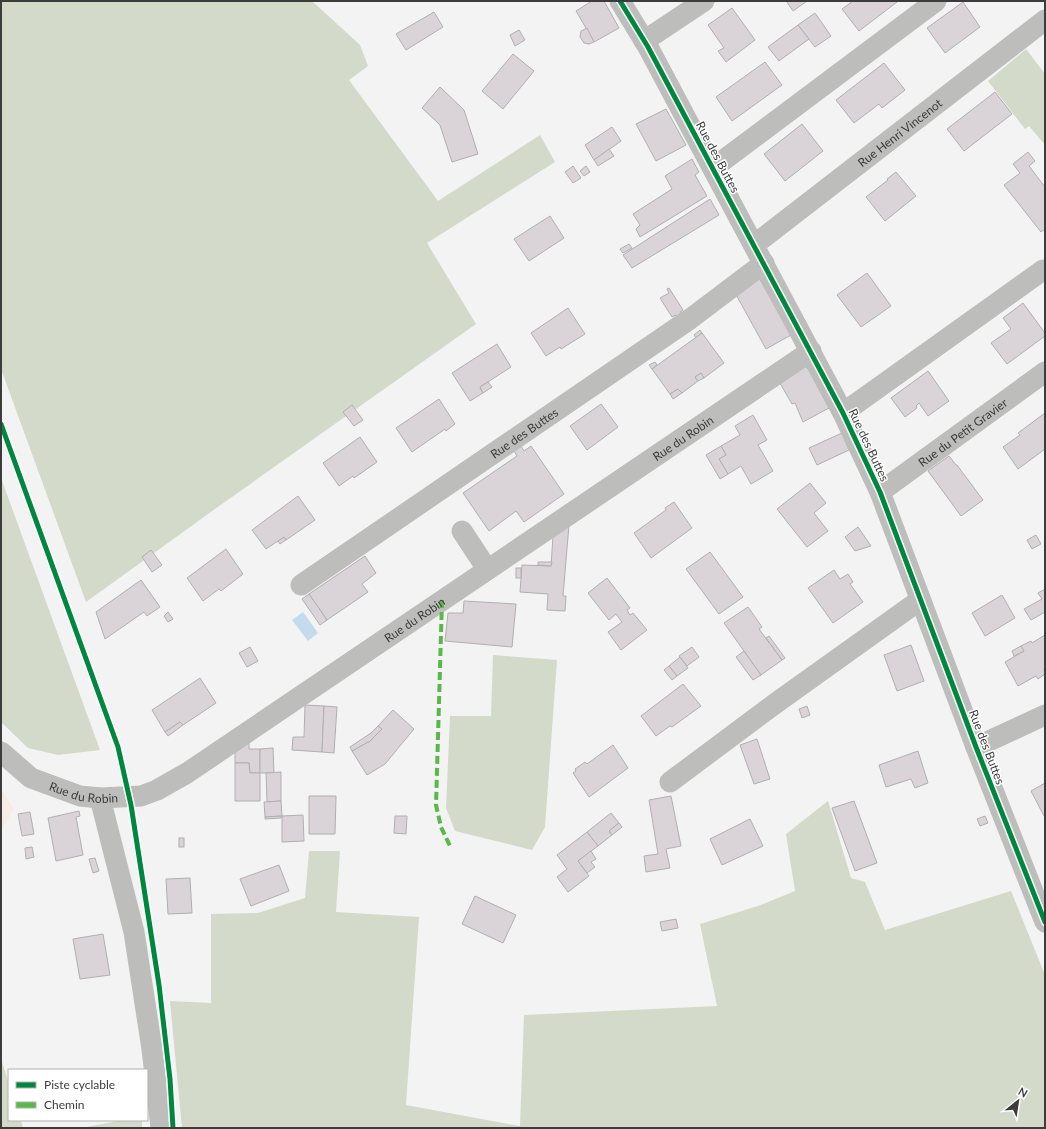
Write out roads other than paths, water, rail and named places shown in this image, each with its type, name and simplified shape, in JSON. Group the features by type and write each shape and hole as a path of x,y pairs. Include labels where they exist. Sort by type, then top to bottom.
{"street":[{"name":"Rue des Buttes","path":"620,1 644,41 764,263 843,413 880,492 976,747 1045,922"},
{"path":"644,41 704,1"},
{"name":"Rue des Buttes","path":"713,168 936,1"},
{"name":"Rue Henri Vincenot","path":"754,245 1045,20"},
{"name":"Rue des Buttes","path":"301,585 690,319 764,263"},
{"name":"Rue des Buttes","path":"843,413 1043,270"},
{"name":"Rue du Robin","path":"1,752 31,778 80,796 100,798 141,796 157,790 171,783 810,351"},
{"name":"Rue du Petit Gravier","path":"880,492 1045,372"},
{"path":"462,532 487,569"},
{"path":"670,782 776,703 920,600"},
{"path":"976,747 1045,715"},
{"path":"100,798 134,932 152,1050 161,1128"}],"water":[{"path":"303,612 318,633 308,641 292,620"}]}
